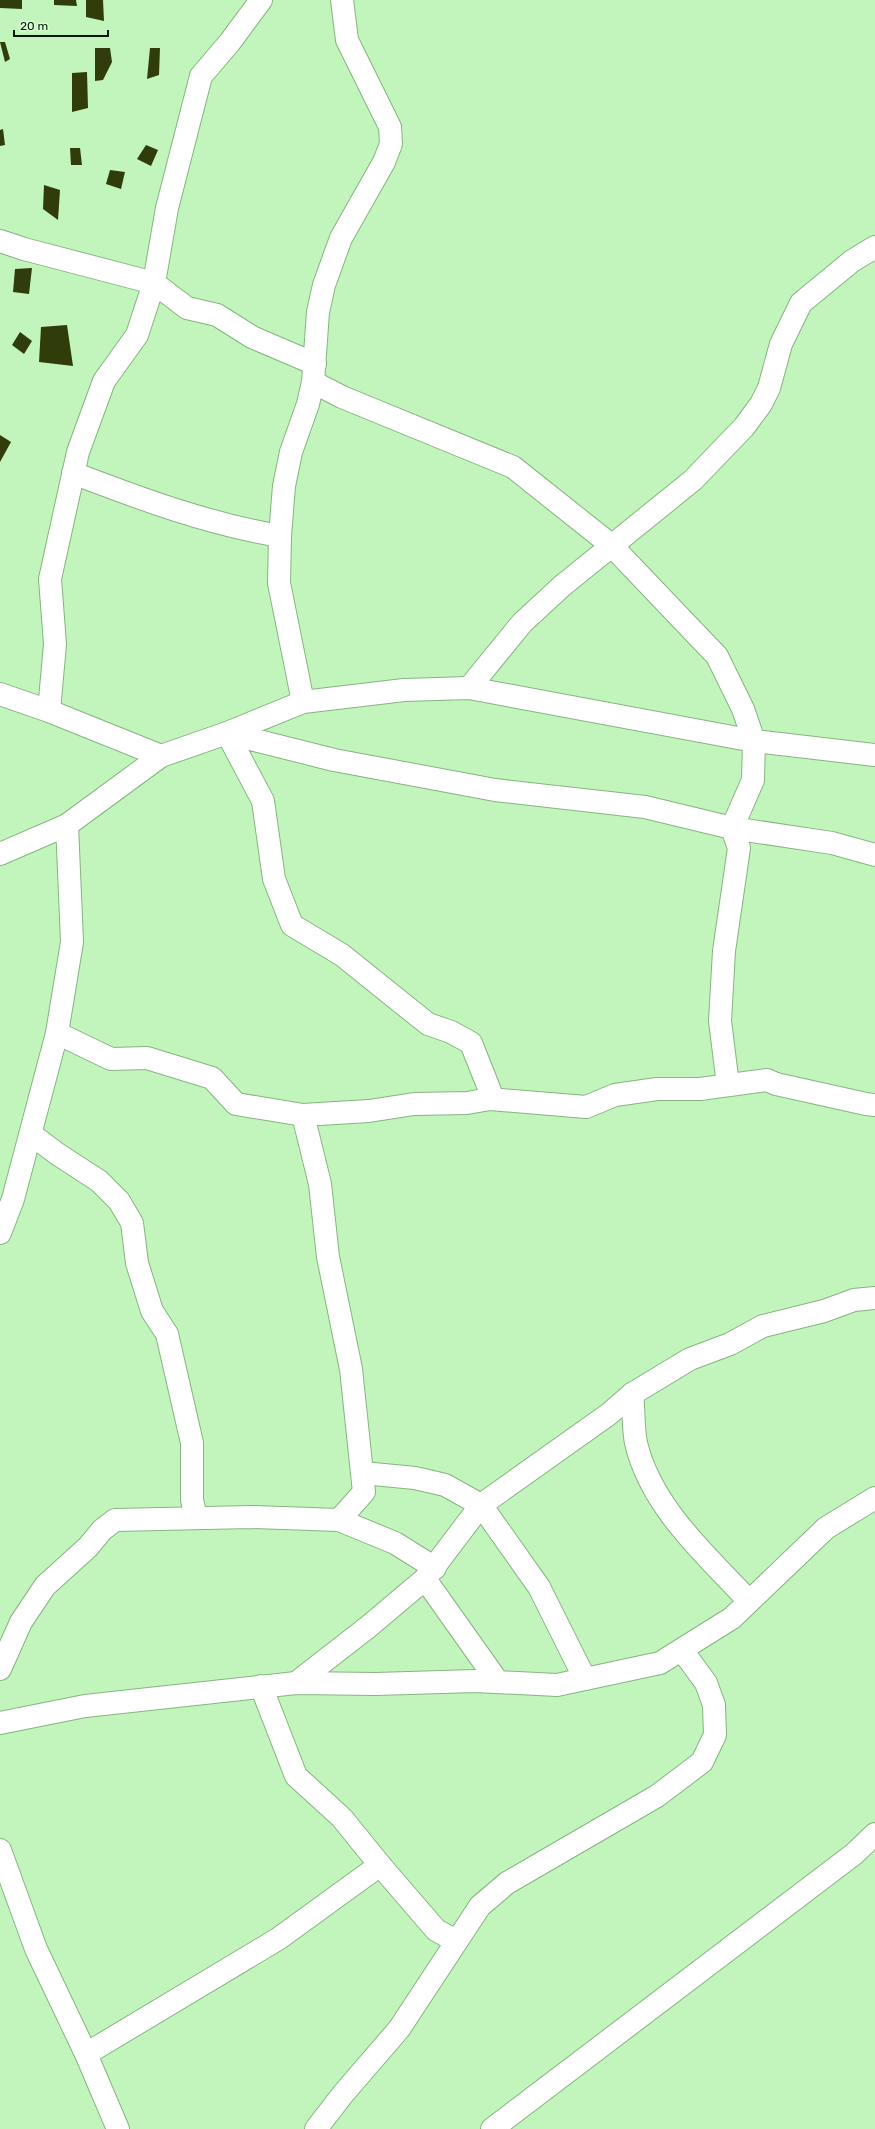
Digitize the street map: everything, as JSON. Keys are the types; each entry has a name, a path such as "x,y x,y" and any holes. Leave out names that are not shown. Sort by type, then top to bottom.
{"street":[{"path":"49,710 55,644 50,579 78,452 104,381 137,335 154,283 167,208 201,76 230,42 261,0"},
{"path":"303,702 279,583 280,536 284,486 291,452 308,404 314,373 318,312 324,285 341,238 384,162 392,144 390,128 347,40 342,0"},
{"path":"0,240 24,249 154,283 187,308 217,315 314,373 342,397 513,467 611,545 717,656 743,709 754,741 753,780 732,828 739,848 724,951 720,1021 728,1085"},
{"path":"469,688 522,623 562,586 611,545 693,480 744,427 761,404 769,388 781,344 801,303 852,261 875,247"},
{"path":"73,473 165,507 239,529 280,536"},
{"path":"0,854 67,825 161,756 227,733 303,702 404,690 469,688 754,741 875,755"},
{"path":"0,694 49,710 161,756"},
{"path":"227,733 334,760 496,790 645,806 732,828 832,843 875,855"},
{"path":"227,733 263,801 274,879 292,925 342,955 428,1024 451,1032 471,1043 490,1091 490,1099"},
{"path":"0,1233 13,1200 57,1033 72,942 67,825"},
{"path":"57,1033 110,1059 147,1058 212,1078 236,1104 303,1115 369,1111 414,1104 467,1103 490,1099 586,1106 615,1095 656,1090 700,1089 767,1080 776,1084 875,1105"},
{"path":"303,1115 320,1184 328,1258 351,1370 363,1473 364,1492 339,1520"},
{"path":"31,1134 56,1153 99,1181 119,1202 132,1223 137,1264 152,1311 167,1334 190,1436 192,1500 196,1518"},
{"path":"296,1683 368,1627 430,1574 481,1505 609,1414 632,1394 690,1359 730,1344 763,1326 824,1311 854,1300 875,1298"},
{"path":"632,1394 636,1442 649,1481 676,1520 749,1602"},
{"path":"363,1473 415,1478 445,1485 481,1505 539,1587 585,1679"},
{"path":"0,1723 85,1706 261,1686 296,1683 376,1684 498,1682 557,1685 660,1663 732,1618 826,1528 875,1498"},
{"path":"0,1669 21,1622 45,1586 88,1547 102,1530 115,1520 252,1517 339,1520 395,1543 430,1574 498,1682"},
{"path":"316,2129 399,2029 480,1906 507,1883 657,1796 702,1762 715,1735 714,1705 706,1683 682,1650"},
{"path":"261,1686 296,1776 342,1818 436,1930 456,1941"},
{"path":"492,2129 854,1854 875,1834"},
{"path":"0,1850 36,1949 86,2054 118,2129"},
{"path":"86,2054 278,1939 380,1865"}],"building":[{"path":"0,0 22,0 22,9 0,8"},
{"path":"54,0 76,0 77,6 54,5"},
{"path":"86,0 103,0 104,21 86,17"},
{"path":"0,42 5,42 10,59 5,62"},
{"path":"95,48 110,48 112,62 103,80 95,81"},
{"path":"150,48 160,48 159,75 147,79"},
{"path":"87,72 88,108 72,112 72,73"},
{"path":"3,129 5,145 0,146 0,130"},
{"path":"146,145 158,150 151,166 137,159"},
{"path":"70,148 80,148 82,165 71,165"},
{"path":"110,170 125,172 121,189 106,184"},
{"path":"44,185 60,190 58,220 43,209"},
{"path":"32,268 29,294 13,292 15,269"},
{"path":"67,325 73,366 39,362 41,327"},
{"path":"20,332 32,341 24,354 12,345"},
{"path":"0,435 11,442 0,462"}]}
